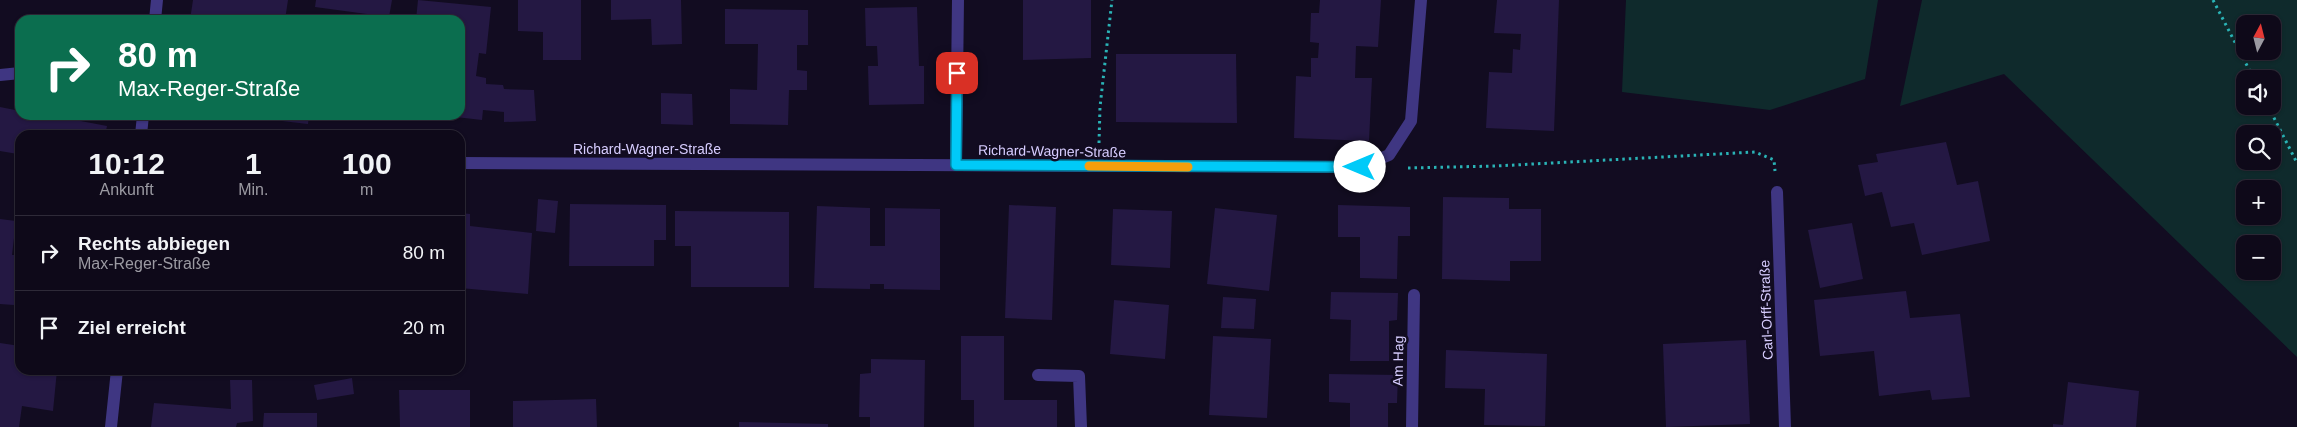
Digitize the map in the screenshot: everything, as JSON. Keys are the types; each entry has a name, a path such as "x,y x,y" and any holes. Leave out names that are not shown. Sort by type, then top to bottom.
{"street":[{"path":"156,15 157,0"},
{"path":"956,165 958,0"},
{"path":"1389,155 1411,121 1421,0"},
{"path":"0,75 15,74"},
{"name":"Richard-Wagner-Straße","path":"465,163 1360,167 1389,155"},
{"name":"Carl-Orff-Straße","path":"1777,192 1785,427"},
{"name":"Am Hag","path":"1412,427 1414,295"},
{"path":"111,427 116,375"},
{"path":"1038,375 1078,376 1081,427"}],"path":[{"path":"1098,166 1100,107 1112,0"},
{"path":"2213,0 2249,70"},
{"path":"2273,115 2297,163"},
{"path":"1389,155 1407,168 1430,168 1754,152 1774,160 1777,192"}],"green space":[{"path":"1626,0 1878,0 1865,79 1770,110 1622,92"},
{"path":"1922,0 2297,0 2297,357 2004,74 1900,106"}],"building":[{"path":"193,0 288,0 286,15 191,15"},
{"path":"316,0 392,0 389,15 374,15 315,7"},
{"path":"418,0 491,7 486,54 479,53 476,76 486,78 486,84 503,85 504,89 534,90 536,121 504,122 504,112 483,110 482,120 465,118 465,15 416,15"},
{"path":"518,0 581,0 581,60 543,60 543,32 518,31"},
{"path":"611,0 681,0 682,44 652,45 651,19 611,20"},
{"path":"1023,0 1091,0 1091,58 1023,60"},
{"path":"1320,0 1381,0 1378,47 1356,46 1355,78 1372,78 1369,141 1294,138 1296,76 1311,77 1311,58 1318,58 1319,43 1310,42 1311,13 1319,13"},
{"path":"1497,0 1559,0 1554,131 1486,128 1489,72 1512,73 1513,49 1520,50 1521,34 1494,33"},
{"path":"917,7 919,66 924,66 924,104 869,105 868,66 878,66 877,46 866,46 865,8"},
{"path":"725,9 808,10 808,45 797,45 797,70 807,71 807,90 789,90 788,125 730,124 730,89 757,90 758,44 725,44"},
{"path":"1116,54 1236,54 1237,123 1116,122"},
{"path":"661,93 692,94 693,125 661,124"},
{"path":"0,107 15,110 15,120 75,120 107,126 106,130 15,130 15,154 0,151"},
{"path":"273,120 308,120 308,124"},
{"path":"1946,142 1957,185 1978,181 1990,241 1922,255 1914,223 1891,227 1882,192 1865,196 1858,165 1878,162 1876,154"},
{"path":"1443,197 1509,198 1509,209 1541,209 1541,261 1510,261 1510,281 1442,279"},
{"path":"538,199 558,201 555,233 536,231"},
{"path":"570,204 666,205 666,240 654,240 654,266 569,266"},
{"path":"1009,205 1056,207 1052,320 1005,318"},
{"path":"1338,205 1410,207 1410,236 1398,236 1397,279 1360,278 1360,237 1338,237"},
{"path":"817,206 870,208 870,246 885,246 885,208 940,209 940,290 884,289 884,284 870,284 870,289 814,288"},
{"path":"1215,208 1277,215 1269,291 1207,284"},
{"path":"1113,209 1172,211 1170,268 1111,265"},
{"path":"675,211 789,212 789,287 691,287 691,246 675,246"},
{"path":"465,214 470,214 470,226 532,233 528,294 465,288"},
{"path":"0,219 15,221 12,255 15,255 15,295 14,305 0,304"},
{"path":"1852,223 1863,279 1820,288 1808,230"},
{"path":"1906,291 1910,318 1960,314 1970,397 1932,400 1930,390 1879,396 1874,351 1820,356 1814,300"},
{"path":"1331,292 1398,293 1397,320 1389,321 1389,361 1350,361 1351,320 1330,319"},
{"path":"1223,297 1256,299 1254,329 1221,328"},
{"path":"1114,300 1169,305 1165,359 1110,354"},
{"path":"961,336 1004,336 1004,400 1057,400 1057,427 974,427 974,400 961,400"},
{"path":"1213,336 1271,339 1267,418 1209,415"},
{"path":"1746,340 1750,424 1666,427 1663,344"},
{"path":"0,343 15,345 15,375 57,375 53,411 22,406 19,427 0,427"},
{"path":"1446,350 1547,354 1545,426 1484,425 1485,389 1445,388"},
{"path":"871,359 925,360 924,427 870,427 870,417 859,417 860,374 871,373"},
{"path":"1329,374 1398,375 1397,403 1388,403 1388,427 1350,427 1350,403 1329,402"},
{"path":"352,378 354,394 317,400 314,385"},
{"path":"230,380 252,380 253,421 237,423 236,427 151,427 154,403 231,409"},
{"path":"2068,382 2139,391 2136,427 2053,427 2053,424 2063,425"},
{"path":"399,390 470,390 470,427 400,427"},
{"path":"596,399 597,427 513,427 513,401"},
{"path":"264,413 317,413 317,427 263,427"},
{"path":"739,422 828,424 828,427 739,427"}],"slow traffic":[{"path":"1089,166 1188,167"}],"route":[{"path":"957,73 956,165 1360,167"}]}
